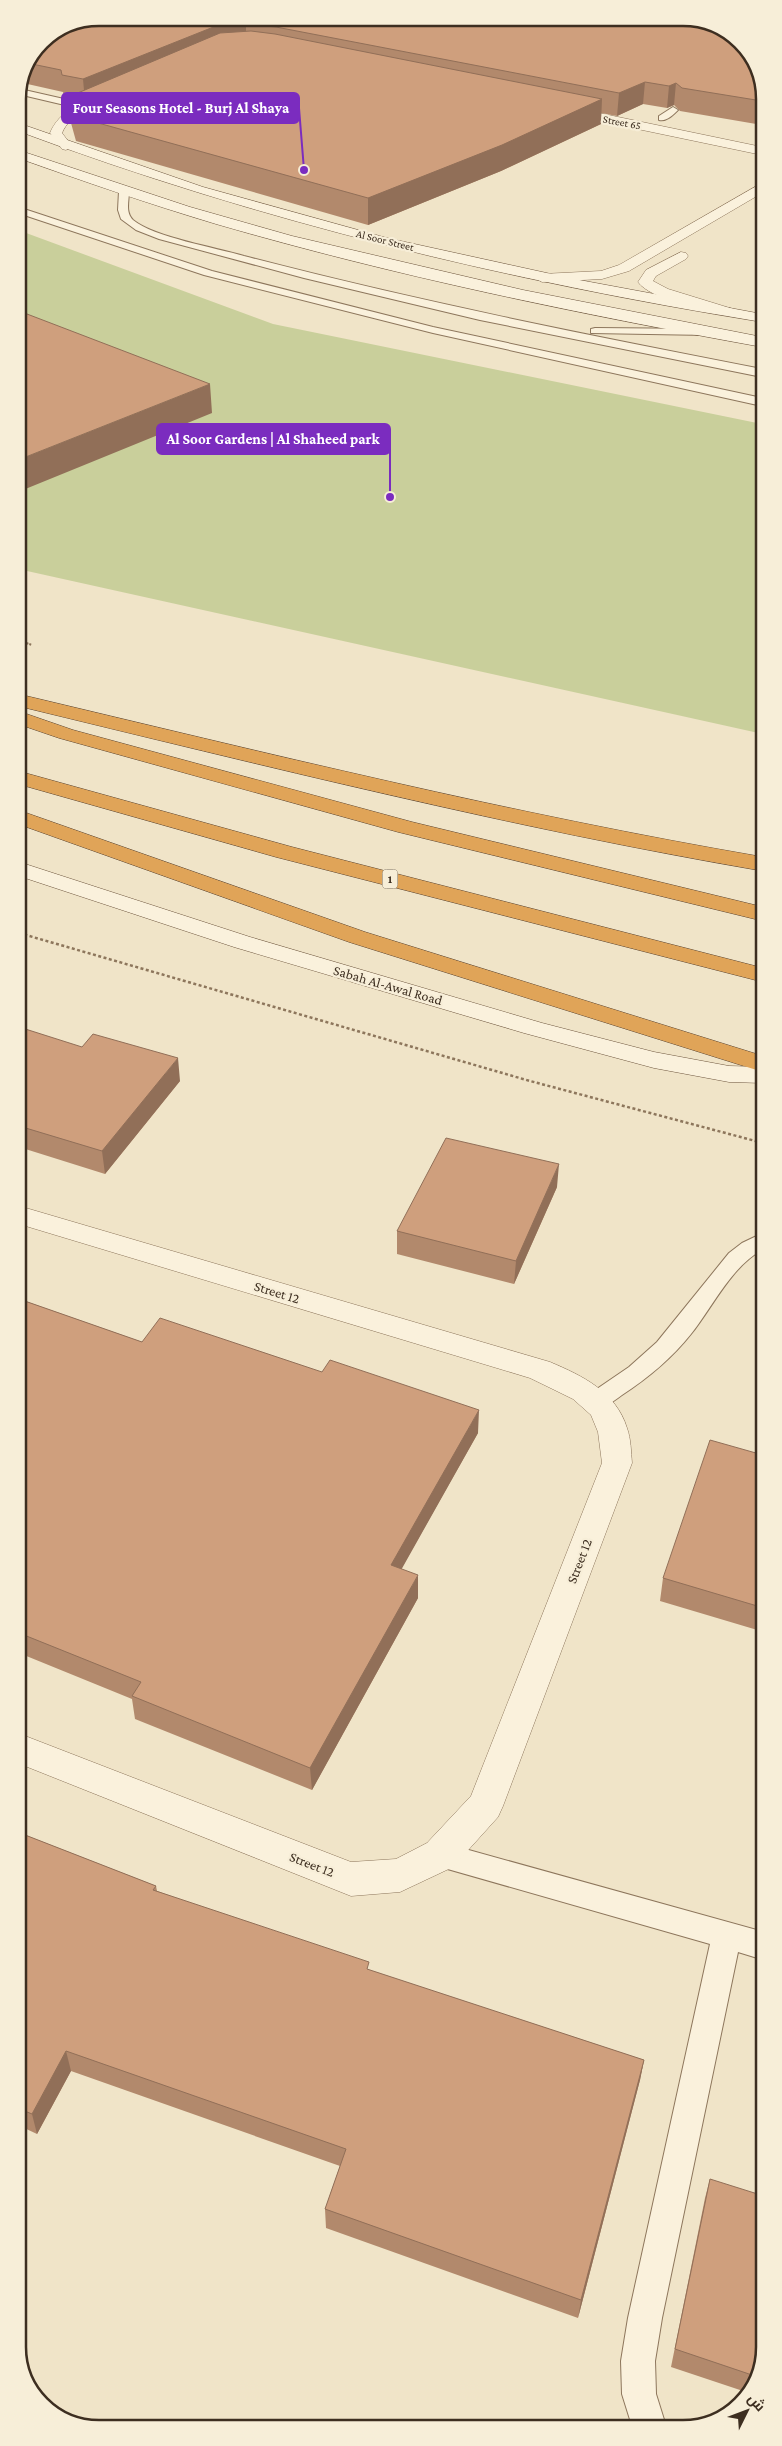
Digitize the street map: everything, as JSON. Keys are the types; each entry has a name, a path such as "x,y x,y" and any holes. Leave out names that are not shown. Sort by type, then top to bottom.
{"highway":[{"path":"26,702 385,788 676,850 756,863"},
{"path":"26,720 66,734 406,827 756,912"},
{"name":"1","path":"26,779 284,852 756,973"},
{"path":"26,819 357,936 756,1062"}],"street":[{"path":"66,146 56,133 58,125 70,115 86,106 112,96"},
{"name":"Street 65","path":"564,100 756,138"},
{"name":"Street 65","path":"550,107 756,150"},
{"name":"Al Soor Street","path":"26,130 66,146 173,182 349,231 542,278 756,317"},
{"name":"Al Soor Street","path":"26,157 124,191 286,239 456,279 756,341"},
{"path":"542,278 602,275 624,268 756,191"},
{"path":"694,248 651,273 645,282 663,292 734,314"},
{"name":"Sabah Al-Awal Road","path":"26,873 232,939 533,1028 654,1060 729,1074 756,1075"},
{"name":"Street 12","path":"26,1217 540,1370 571,1384 596,1401 612,1426 617,1463 486,1806 440,1855 400,1875 351,1879 26,1751"}],"lane":[{"path":"27,94 86,106"},
{"path":"662,118 673,110"},
{"path":"124,191 123,212 126,218 140,229 163,237 308,276 550,332 756,372"},
{"path":"26,213 208,273 433,330 756,401"},
{"path":"550,332 708,332"},
{"path":"596,1401 619,1387 658,1355 675,1338 739,1255 756,1244"},
{"path":"440,1855 756,1944"},
{"path":"647,2420 639,2394 638,2361 647,2308 727,1936"}],"path":[{"path":"26,642 32,644"},
{"path":"26,935 521,1079 756,1141"}],"green space":[{"path":"26,233 273,324 756,423 756,732 26,571"}],"building":[{"path":"99,26 216,26 83,79 62,75 61,70 36,65 48,48 59,39 71,32 85,28"},
{"path":"266,26 688,26 719,36 738,51 750,71 756,100 682,88 676,83 669,86 645,82 619,93"},
{"path":"251,31 275,34 602,99 502,145 368,198 73,116 69,98 73,95 220,33"},
{"path":"27,314 210,384 26,457"},
{"path":"26,1029 82,1047 93,1034 178,1058 102,1151 26,1128"},
{"path":"446,1138 559,1164 516,1261 397,1231"},
{"path":"26,1301 142,1342 160,1318 322,1372 330,1360 479,1410 391,1565 418,1575 310,1768 132,1696 141,1682 26,1636"},
{"path":"710,1440 756,1453 756,1606 663,1578"},
{"path":"26,1835 156,1886 153,1890 369,1962 367,1969 644,2060 581,2300 325,2209 346,2149 66,2051 32,2114 26,2112"},
{"path":"710,2179 756,2193 756,2347 750,2374 675,2349"}],"place":[{"name":"Four Seasons Hotel - Burj Al Shaya","path":"304,170"},
{"name":"Al Soor Gardens | Al Shaheed park","path":"390,497"}]}
